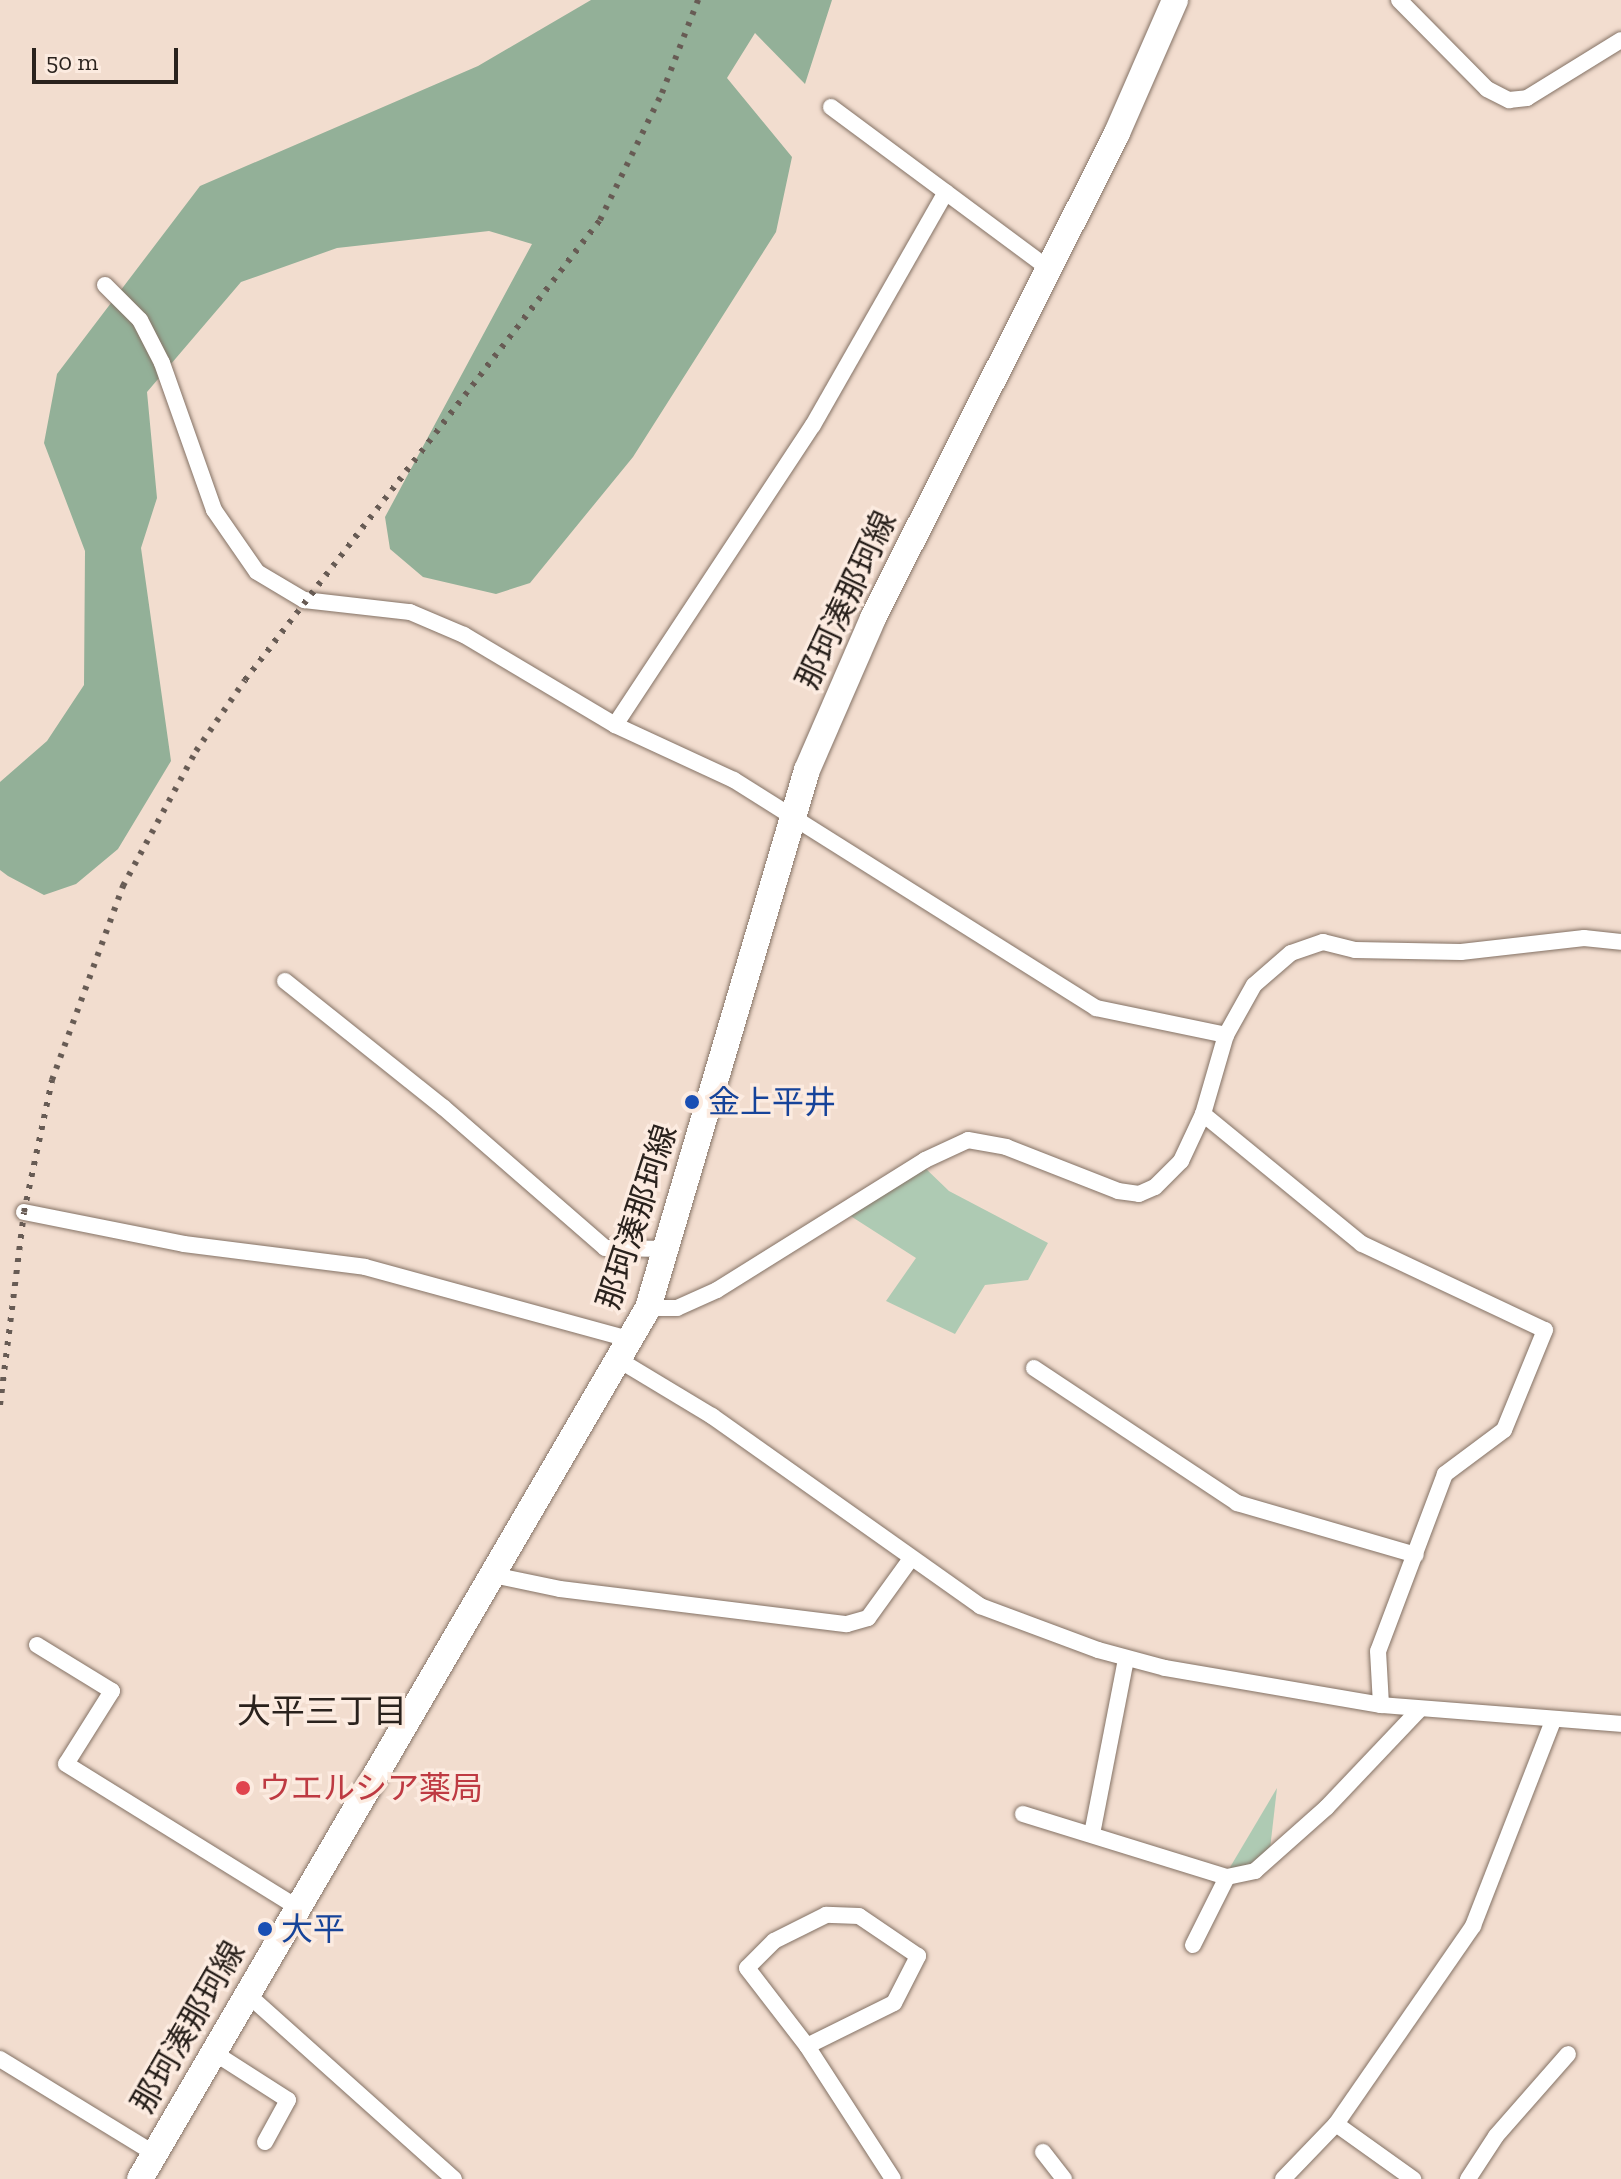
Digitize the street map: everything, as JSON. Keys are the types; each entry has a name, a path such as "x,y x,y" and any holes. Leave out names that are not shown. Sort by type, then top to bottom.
{"main road":[{"name":"那珂湊那珂線","path":"140,2179 648,1308 668,1249 790,818 873,618 1049,269 1175,0"}],"street":[{"path":"1399,0 1487,89 1509,100 1527,98 1621,40"},
{"path":"831,107 1049,269"},
{"path":"615,725 813,425 946,192"},
{"path":"105,285 140,320 162,363 214,510 257,572 318,604 410,612 464,635 615,725 734,780 1096,1008 1226,1035"},
{"path":"648,1308 677,1308 706,1295 925,1160 968,1140 1006,1147 1092,1183 1139,1194 1155,1187 1181,1161 1203,1114 1226,1035 1271,967 1291,953 1323,942 1355,950 1461,952 1584,938 1621,942"},
{"path":"285,981 443,1107 605,1248 668,1249"},
{"path":"1203,1114 1362,1244 1545,1330 1504,1430 1445,1474 1378,1651 1381,1705"},
{"path":"24,1212 184,1244 365,1267 625,1350 910,1560 980,1606 1126,1659 1419,1710 1621,1724"},
{"path":"1034,1368 1237,1503 1416,1555"},
{"path":"493,1575 572,1590 847,1624 868,1618 910,1560"},
{"path":"37,1645 112,1691 66,1764 297,1907"},
{"path":"1092,1834 1126,1659"},
{"path":"1023,1814 1227,1877 1255,1871 1327,1807 1419,1710"},
{"path":"1283,2179 1336,2124 1473,1926 1553,1721"},
{"path":"1193,1945 1227,1877"},
{"path":"807,2046 894,2003 918,1956 859,1916 826,1915 774,1941 747,1968 807,2046 893,2179"},
{"path":"246,1993 454,2179"},
{"path":"213,2052 288,2100 265,2142"},
{"path":"1468,2179 1496,2136 1568,2054"},
{"path":"0,2059 155,2154"},
{"path":"1336,2124 1413,2179"},
{"path":"1043,2152 1064,2179"}],"green space":[{"path":"591,0 832,0 805,84 755,33 727,78 792,157 776,232 633,457 530,583 496,594 423,577 390,549 385,517 532,244 489,231 337,248 241,282 147,392 157,498 141,548 171,761 118,849 76,884 44,895 8,876 0,870 0,782 47,741 84,685 85,551 44,443 57,374 200,186 478,66"},
{"path":"923,1166 949,1191 1048,1243 1028,1280 985,1285 955,1334 886,1301 916,1258 849,1215"},
{"path":"1277,1788 1270,1849 1251,1866 1229,1869"}],"railway":[{"path":"0,1405 24,1212 52,1080 123,886 196,751 245,680 600,220 662,93 698,0"}],"place":[{"name":"金上平井","path":"692,1102"},
{"name":"ウエルシア薬局","path":"243,1788"},
{"name":"大平","path":"265,1929"}],"district":[{"name":"大平三丁目","path":"322,1712"}]}
